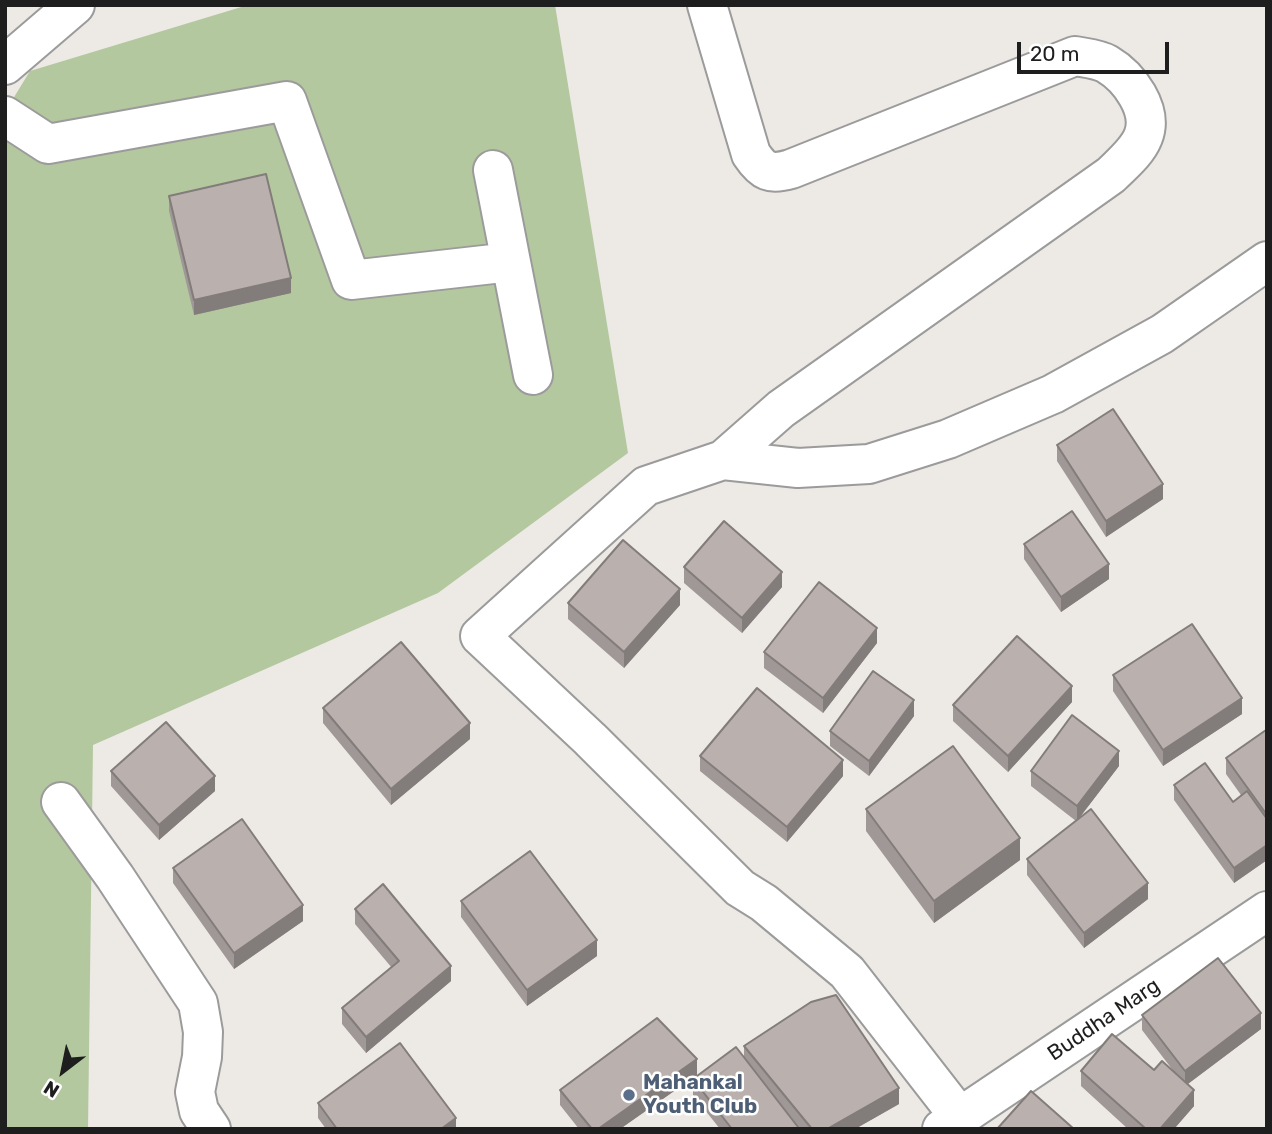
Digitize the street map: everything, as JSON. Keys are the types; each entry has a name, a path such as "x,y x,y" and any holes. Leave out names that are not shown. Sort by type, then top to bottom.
{"street":[{"path":"707,5 751,154 761,168 776,173 1075,56 1105,63 1129,82 1147,117 1144,135 1138,147 1111,175 781,409 723,460 646,486 480,636 590,739 740,888 764,902 847,972 951,1122"},
{"path":"5,65 53,13"},
{"path":"5,116 48,144 287,101 351,280 511,262"},
{"path":"493,170 533,374"},
{"path":"723,460 798,468 869,464 948,439 1053,394 1150,341 1267,261"},
{"path":"61,802 115,877 198,1003 202,1057 195,1092 199,1111 211,1129"},
{"name":"Buddha Marg","path":"951,1122 1267,912"}],"green space":[{"path":"248,5 555,5 628,453 438,593 93,745 88,1129 5,1129 5,112 30,71"}],"building":[{"path":"266,174 291,278 194,300 169,196"},
{"path":"1113,409 1163,484 1106,521 1057,445"},
{"path":"1072,511 1109,564 1061,597 1024,544"},
{"path":"724,521 782,572 742,618 684,567"},
{"path":"623,540 680,589 624,652 568,603"},
{"path":"819,582 877,628 823,698 764,652"},
{"path":"1192,624 1242,698 1163,750 1113,675"},
{"path":"1017,636 1072,686 1008,756 953,705"},
{"path":"401,642 470,723 391,789 323,708"},
{"path":"873,671 914,700 869,761 830,731"},
{"path":"757,688 843,760 787,827 700,756"},
{"path":"1072,715 1119,751 1077,806 1031,771"},
{"path":"166,722 215,776 159,825 111,771"},
{"path":"1267,730 1267,815 1226,758"},
{"path":"953,746 1020,838 934,901 866,809"},
{"path":"1205,763 1233,802 1247,791 1267,819 1267,845 1234,868 1174,785"},
{"path":"1091,809 1148,883 1084,933 1027,859"},
{"path":"242,819 303,905 234,953 173,868"},
{"path":"530,851 597,940 527,990 461,901"},
{"path":"383,884 451,966 366,1037 342,1008 399,961 355,909"},
{"path":"1218,958 1261,1013 1185,1071 1142,1015"},
{"path":"836,995 899,1088 827,1129 812,1129 744,1046 811,1002"},
{"path":"657,1018 697,1059 598,1129 592,1129 560,1090"},
{"path":"1112,1034 1154,1070 1162,1061 1194,1090 1160,1129 1146,1129 1081,1071"},
{"path":"400,1043 456,1118 441,1129 337,1129 318,1103"},
{"path":"736,1047 798,1127 796,1129 732,1129 693,1079"},
{"path":"1031,1091 1074,1129 997,1129"}],"place":[{"name":"Mahankal Youth Club","path":"629,1095"}]}
